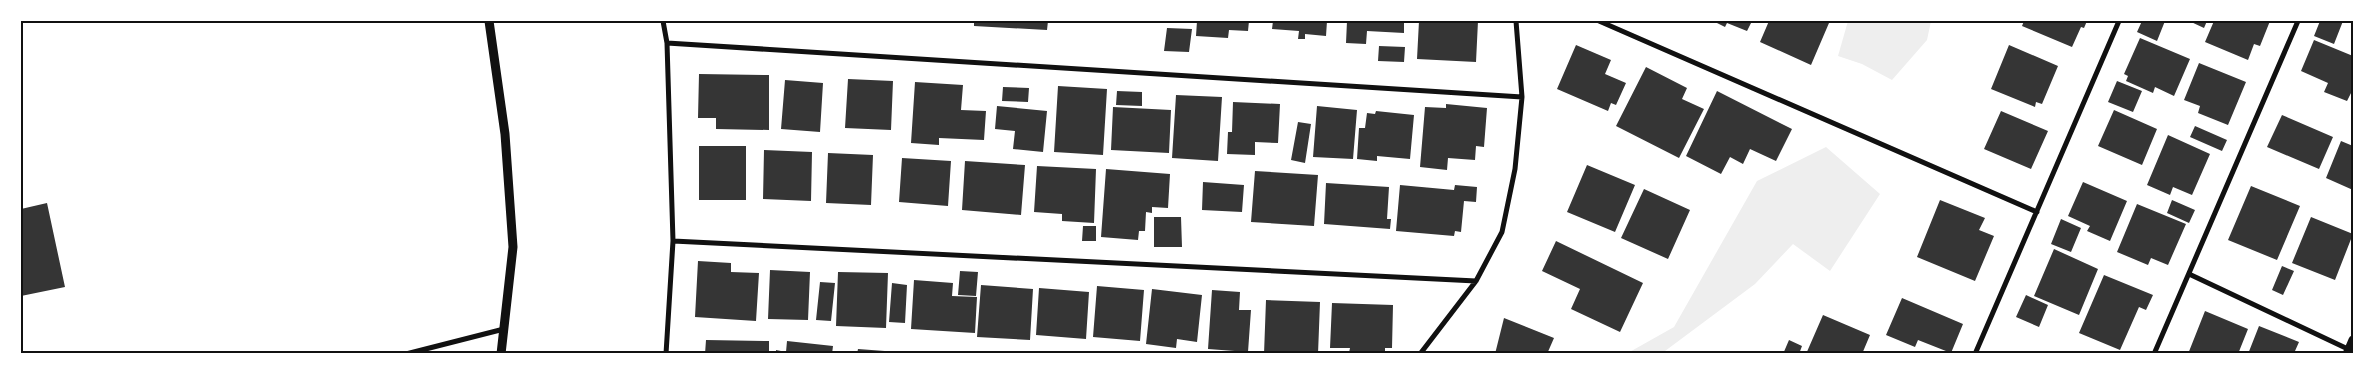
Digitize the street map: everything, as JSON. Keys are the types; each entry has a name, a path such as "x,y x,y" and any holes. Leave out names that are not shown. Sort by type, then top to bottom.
{"street":[{"path":"489,21 505,134 513,247 501,354"},
{"path":"663,21 667,43 673,241 666,354"},
{"path":"1420,354 1476,281 1502,232 1515,169 1522,96 1516,21"},
{"path":"1599,21 2037,212"},
{"path":"1975,354 2119,21"},
{"path":"2154,354 2298,21"},
{"path":"667,43 1522,96"},
{"path":"673,241 1476,281"},
{"path":"2189,274 2350,349"},
{"path":"406,354 504,329"}],"shaded area":[{"path":"1848,21 1931,21 1927,40 1892,80 1862,64 1838,56"},
{"path":"1826,147 1880,194 1830,271 1793,244 1755,284 1661,354 1626,354 1674,327 1757,181"}],"building":[{"path":"974,21 1048,21 1047,30 974,26"},
{"path":"1197,21 1249,21 1248,31 1229,30 1228,38 1196,36"},
{"path":"1273,21 1327,21 1326,36 1305,34 1305,39 1298,39 1299,31 1272,29"},
{"path":"1347,21 1404,21 1404,33 1367,31 1366,44 1346,43"},
{"path":"1419,21 1478,21 1476,62 1417,59"},
{"path":"1713,21 1752,21 1747,31 1727,23 1725,27"},
{"path":"1769,21 1825,21 1829,23 1811,65 1760,42"},
{"path":"2024,21 2087,21 2084,28 2081,27 2072,47 2022,26"},
{"path":"2142,21 2165,21 2157,41 2137,32"},
{"path":"2189,21 2207,21 2204,28"},
{"path":"2214,21 2270,21 2260,46 2254,44 2248,60 2205,42"},
{"path":"2320,21 2343,21 2334,44 2314,36"},
{"path":"1167,28 1192,29 1189,52 1164,51"},
{"path":"2140,38 2190,59 2174,96 2155,87 2153,93 2126,81 2128,76 2124,74"},
{"path":"2314,40 2353,56 2353,89 2347,101 2324,92 2328,83 2301,71"},
{"path":"1576,45 1611,60 1605,74 1626,83 1616,105 1611,103 1608,111 1557,89"},
{"path":"2009,45 2058,66 2042,104 2036,102 2035,107 1991,89"},
{"path":"1379,46 1405,47 1404,62 1378,61"},
{"path":"2199,63 2246,82 2228,125 2198,113 2200,106 2184,100"},
{"path":"1646,67 1687,88 1682,99 1704,109 1679,158 1616,126"},
{"path":"699,74 769,75 769,130 716,129 716,118 698,118"},
{"path":"848,79 893,81 891,130 845,128"},
{"path":"785,80 823,83 820,132 781,129"},
{"path":"2117,81 2142,91 2133,112 2108,102"},
{"path":"915,82 963,85 961,110 986,111 984,140 939,138 939,145 911,143"},
{"path":"1058,86 1107,89 1103,155 1054,152"},
{"path":"1003,87 1029,88 1028,102 1002,101"},
{"path":"1117,91 1142,92 1142,106 1116,105"},
{"path":"1717,91 1792,129 1776,161 1750,149 1743,164 1730,157 1721,174 1686,156"},
{"path":"1176,95 1222,97 1218,161 1172,158"},
{"path":"1233,102 1280,104 1278,143 1255,142 1255,155 1227,154 1228,132 1232,132"},
{"path":"1446,104 1487,108 1484,147 1476,146 1475,160 1448,158 1447,170 1420,167 1425,107 1446,108"},
{"path":"997,106 1047,111 1043,152 1013,149 1015,131 995,129"},
{"path":"1317,106 1357,110 1353,159 1313,157"},
{"path":"1113,107 1171,110 1169,153 1111,150"},
{"path":"2114,110 2157,129 2142,165 2098,146"},
{"path":"1376,111 1414,115 1410,159 1377,156 1377,161 1357,159 1359,128 1365,128 1367,113 1375,114"},
{"path":"2001,111 2048,131 2031,169 1984,149"},
{"path":"2282,115 2333,137 2319,169 2267,147"},
{"path":"1298,122 1311,124 1305,163 1291,160"},
{"path":"2195,126 2227,140 2222,151 2190,137"},
{"path":"2168,135 2210,154 2192,195 2173,187 2170,195 2147,185"},
{"path":"2341,141 2353,146 2353,190 2326,178"},
{"path":"699,146 746,146 746,200 699,200"},
{"path":"764,150 812,152 811,201 763,199"},
{"path":"828,153 873,155 871,205 826,203"},
{"path":"902,158 951,161 948,206 899,202"},
{"path":"965,161 1025,165 1021,215 962,210"},
{"path":"1587,165 1635,185 1615,232 1567,212"},
{"path":"1037,166 1096,169 1094,223 1062,221 1062,214 1034,212"},
{"path":"1106,169 1170,174 1168,208 1152,207 1152,213 1146,212 1145,231 1139,231 1138,240 1101,237"},
{"path":"1255,171 1318,175 1314,226 1251,222"},
{"path":"1203,182 1244,185 1242,212 1202,210"},
{"path":"2083,182 2127,201 2110,241 2087,231 2090,226 2068,216"},
{"path":"1326,183 1389,187 1387,219 1391,219 1390,229 1324,224"},
{"path":"1400,185 1454,190 1455,185 1477,187 1476,202 1464,201 1461,232 1455,231 1454,236 1396,231"},
{"path":"2251,186 2300,206 2277,260 2228,240"},
{"path":"1644,189 1690,210 1668,259 1621,238"},
{"path":"1940,200 1985,218 1979,230 1994,236 1975,281 1917,257"},
{"path":"2172,200 2195,210 2189,223 2167,213"},
{"path":"47,203 65,287 21,296 21,209"},
{"path":"2137,204 2186,224 2168,265 2151,258 2148,265 2117,252"},
{"path":"1154,217 1181,217 1182,247 1154,247"},
{"path":"2311,217 2353,234 2335,280 2292,263"},
{"path":"2061,219 2081,228 2071,252 2051,244"},
{"path":"1083,226 1096,226 1096,241 1082,241"},
{"path":"1556,241 1643,283 1620,332 1571,309 1580,289 1542,271"},
{"path":"2054,249 2098,269 2079,315 2034,296"},
{"path":"698,261 731,263 731,272 759,273 756,321 695,317"},
{"path":"2282,266 2294,271 2283,295 2272,290"},
{"path":"770,270 810,272 808,320 768,319"},
{"path":"960,271 978,272 976,296 958,295"},
{"path":"838,272 888,273 886,328 836,326"},
{"path":"2104,275 2153,295 2146,310 2139,307 2120,350 2079,333"},
{"path":"914,280 953,283 952,296 977,297 975,333 911,329"},
{"path":"820,282 835,283 831,321 816,320"},
{"path":"892,283 907,285 905,323 889,322"},
{"path":"981,285 1033,289 1030,340 977,337"},
{"path":"1097,286 1144,290 1140,341 1093,337"},
{"path":"1039,288 1089,292 1086,339 1036,335"},
{"path":"1152,289 1202,295 1197,342 1177,339 1176,348 1146,344"},
{"path":"1212,290 1240,292 1239,310 1251,310 1248,352 1208,349"},
{"path":"2026,295 2048,305 2039,327 2016,317"},
{"path":"1902,298 1963,324 1951,353 1918,340 1915,347 1886,335"},
{"path":"1266,300 1320,302 1318,354 1264,354"},
{"path":"1332,303 1393,305 1392,348 1385,348 1385,354 1378,354 1349,353 1350,348 1330,348"},
{"path":"2205,311 2248,329 2238,354 2188,354"},
{"path":"1823,315 1870,335 1862,354 1806,354"},
{"path":"1504,318 1554,338 1547,354 1495,354"},
{"path":"2259,326 2299,342 2295,351 2303,354 2248,354"},
{"path":"706,340 769,341 769,354 705,354"},
{"path":"1789,340 1802,346 1799,354 1783,354"},
{"path":"787,341 833,346 832,354 776,354 776,350 786,352"},
{"path":"858,349 898,352 898,354 857,354"}]}
